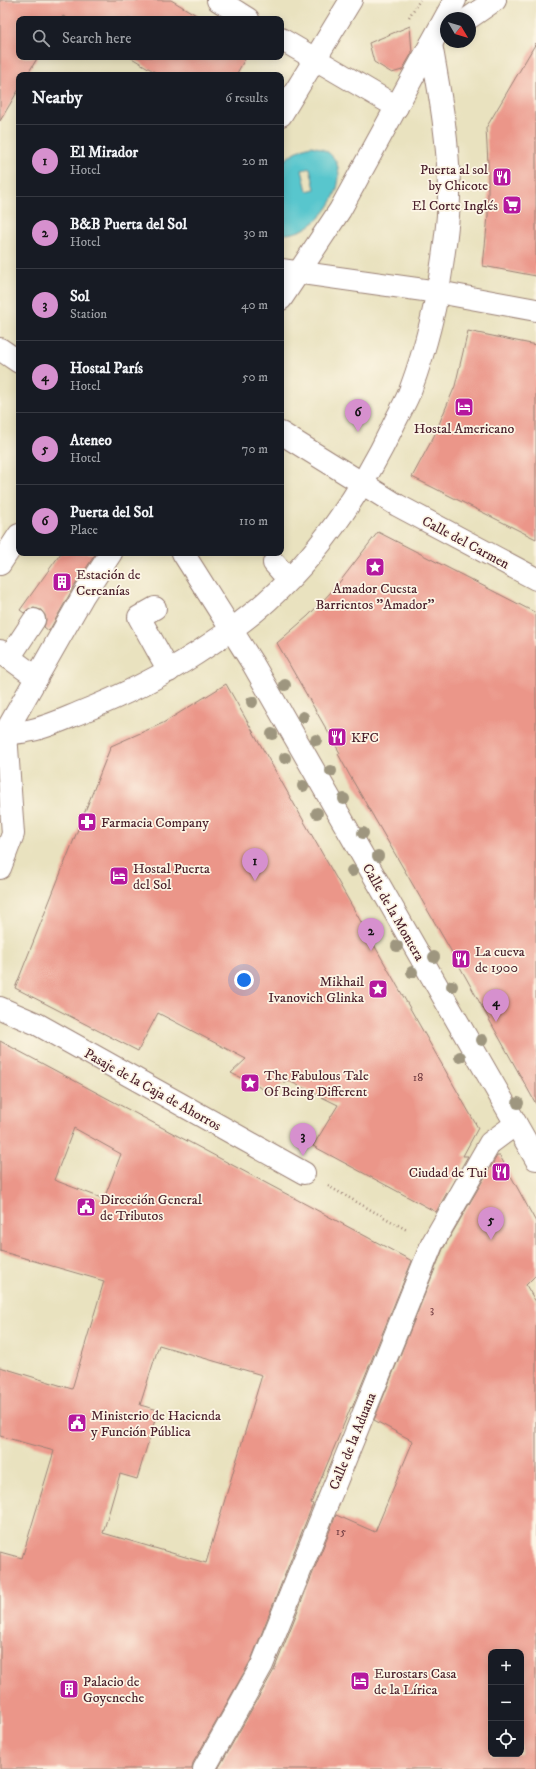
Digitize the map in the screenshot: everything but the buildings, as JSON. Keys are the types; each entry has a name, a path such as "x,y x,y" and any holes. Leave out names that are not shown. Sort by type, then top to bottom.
{"street":[{"path":"218,0 243,16"},
{"path":"284,110 351,0"},
{"path":"284,290 290,271 340,210 397,106 438,39 455,0"},
{"path":"2,737 27,731 67,718 122,696 165,663 231,630 267,601 304,563 363,484 386,442 410,392 438,292 445,240 449,188 447,142 442,103 438,39"},
{"path":"284,41 397,106"},
{"path":"290,271 438,292 536,310"},
{"path":"0,349 16,360"},
{"name":"Calle del Carmen","path":"284,435 397,505 536,579"},
{"path":"0,564 16,540"},
{"path":"0,868 7,836 2,737 83,596 109,556"},
{"name":"Calle de la Montera","path":"185,556 253,664 536,1159"},
{"path":"274,563 288,579"},
{"path":"155,608 139,617 165,663"},
{"path":"34,620 4,655 37,678"},
{"name":"Pasaje de la Caja de Ahorros","path":"0,1008 37,1024 304,1173"},
{"name":"Calle de la Aduana","path":"204,1769 262,1665 432,1244 490,1143 516,1124"}],"path":[{"path":"409,17 420,0"},
{"path":"339,1193 432,1244"}],"water":[{"path":"311,146 328,152 337,163 339,178 335,194 327,209 314,222 299,231 284,234 284,161 302,149","holes":["310,168 315,189 307,191 302,170"]}],"place":[{"name":"Puerta al sol by Chicote","path":"502,177"},
{"name":"El Corte Inglés","path":"512,205"},
{"name":"Hostal Americano","path":"464,407"},
{"name":"Puerta del Sol","path":"358,432"},
{"name":"Amador Cuesta Barrientos \"Amador\"","path":"375,567"},
{"name":"Estación de Cercanías","path":"62,582"},
{"name":"KFC","path":"337,737"},
{"name":"Farmacia Company","path":"87,822"},
{"name":"Hostal Puerta del Sol","path":"119,876"},
{"name":"El Mirador","path":"255,881"},
{"name":"B&B Puerta del Sol","path":"371,951"},
{"name":"La cueva de 1900","path":"461,959"},
{"name":"Mikhail Ivanovich Glinka","path":"378,989"},
{"name":"Hostal París","path":"496,1022"},
{"name":"The Fabulous Tale Of Being Different","path":"250,1083"},
{"name":"Sol","path":"303,1156"},
{"name":"Ciudad de Tui","path":"501,1172"},
{"name":"Dirección General de Tributos","path":"86,1207"},
{"name":"Ateneo","path":"491,1240"},
{"name":"Ministerio de Hacienda y Función Pública","path":"77,1423"},
{"name":"Eurostars Casa de la Lírica","path":"360,1681"},
{"name":"Palacio de Goyeneche","path":"69,1689"}]}
